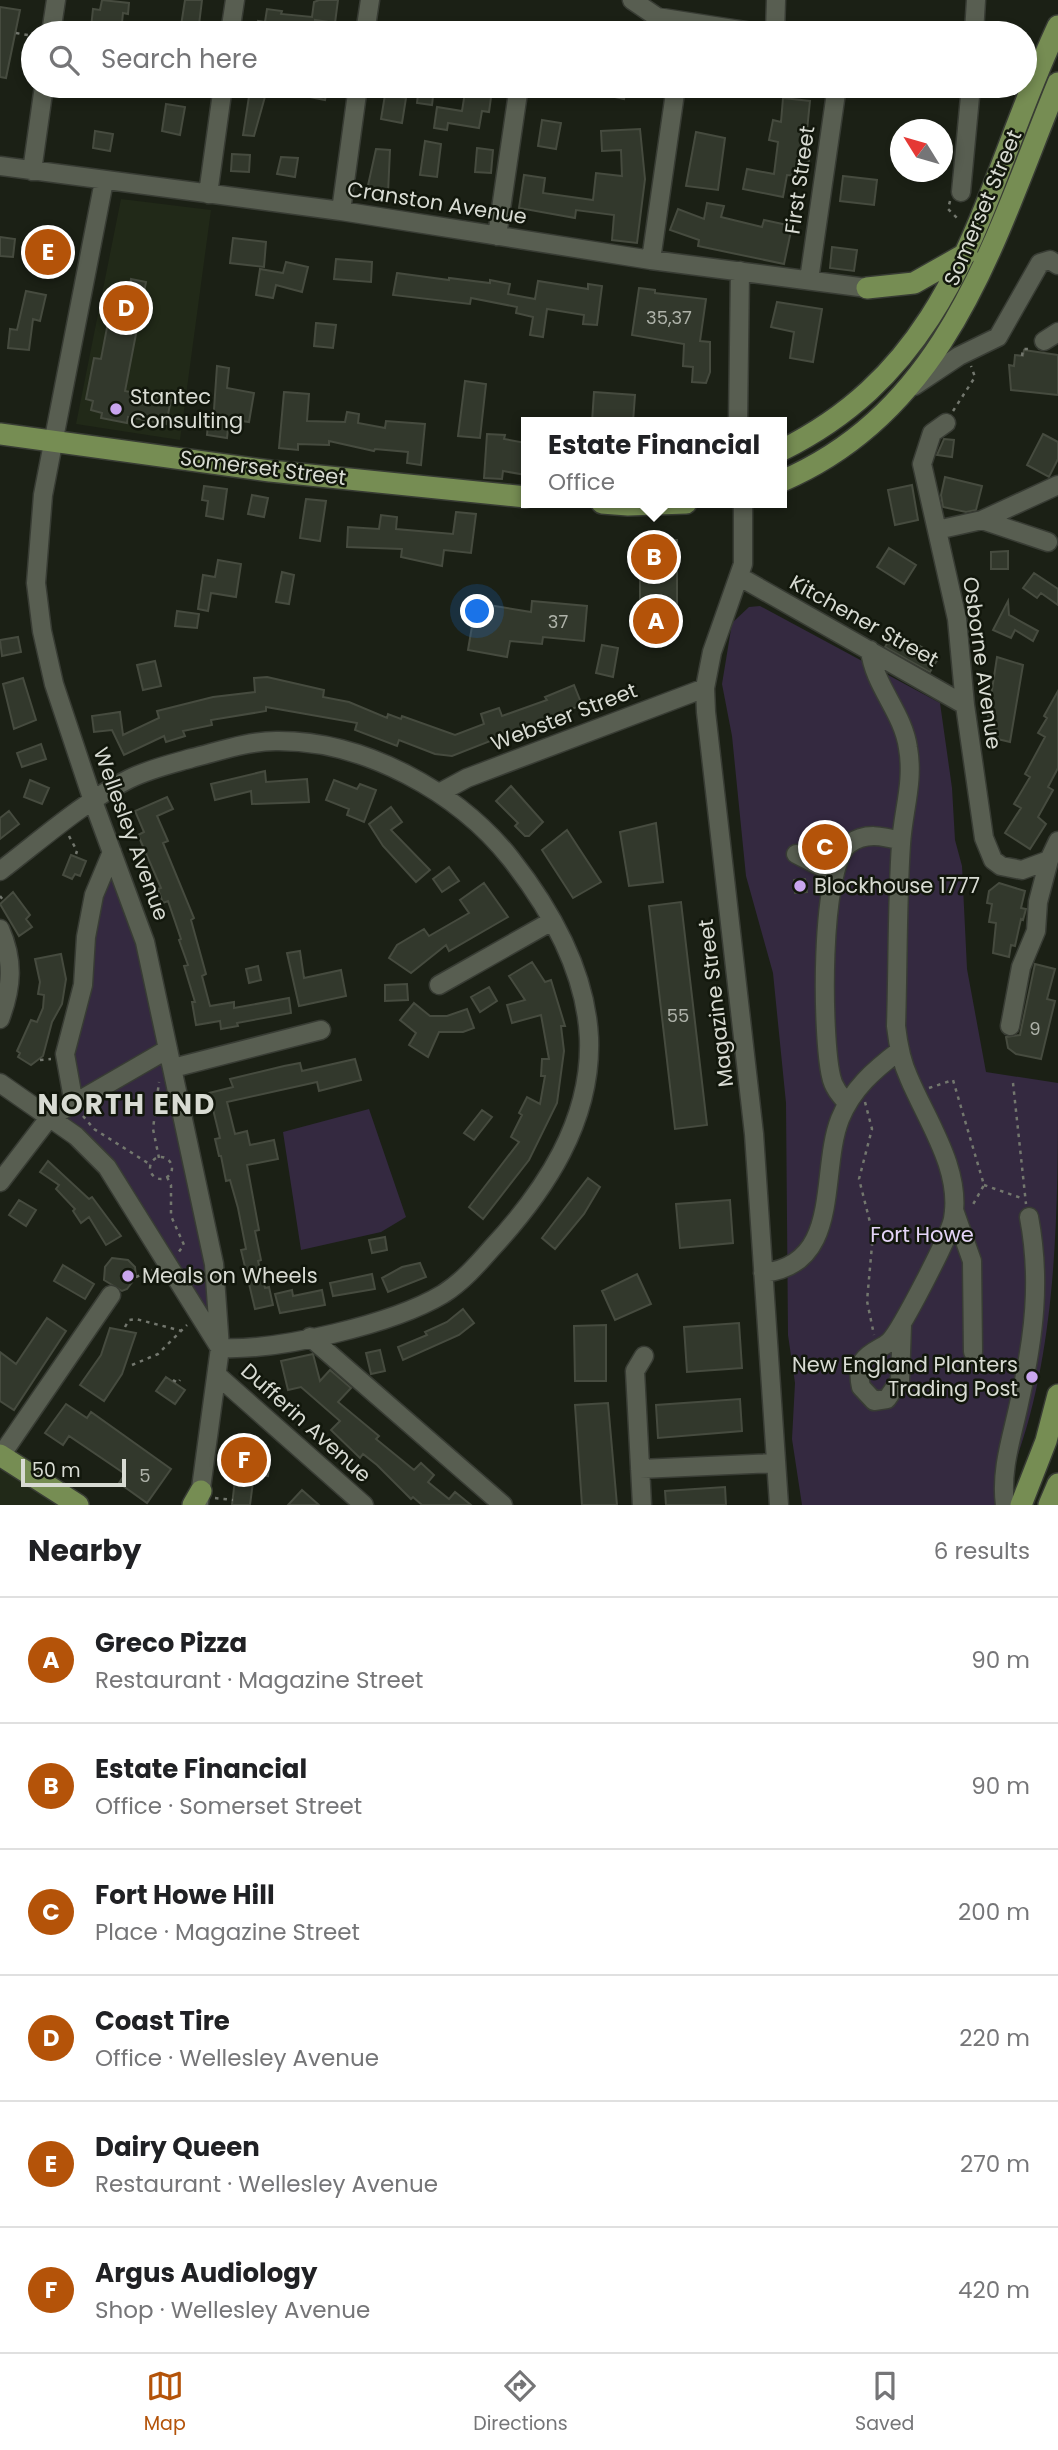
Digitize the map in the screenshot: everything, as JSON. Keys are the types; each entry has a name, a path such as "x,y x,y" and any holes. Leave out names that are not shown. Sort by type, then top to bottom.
{"main road":[{"name":"Somerset Street","path":"1037,79 1058,26"},
{"name":"Somerset Street","path":"787,479 834,453 900,397 953,327 989,257 1058,83"},
{"name":"Somerset Street","path":"787,447 819,429 878,382 935,313 972,244 1030,98"},
{"path":"867,288 914,283 972,244"},
{"name":"Somerset Street","path":"0,434 270,471 521,496"},
{"path":"1021,1505 1042,1451 1058,1395"},
{"path":"0,1456 78,1505"},
{"path":"1049,1505 1058,1484"}],"street":[{"path":"53,21 56,0"},
{"path":"232,21 235,0"},
{"path":"367,21 370,0"},
{"path":"632,0 667,21"},
{"path":"775,21 776,0"},
{"path":"975,21 976,0"},
{"path":"32,171 42,98"},
{"path":"208,194 221,98"},
{"path":"341,211 356,98"},
{"path":"497,236 517,98"},
{"path":"651,260 674,98"},
{"name":"First Street","path":"808,280 835,98"},
{"path":"961,191 970,98"},
{"name":"Cranston Avenue","path":"0,166 341,211 651,260 867,288"},
{"name":"Wellesley Avenue","path":"104,181 39,530 38,610 54,684 93,801 145,942 214,1264 220,1348 197,1500"},
{"path":"900,397 931,373 976,347 992,342 1004,332 1040,263 1051,261 1058,265"},
{"path":"738,417 740,271"},
{"path":"953,327 963,340 976,347"},
{"name":"Osborne Avenue","path":"946,423 932,433 922,464 957,619 965,705 987,850 1001,866 1021,870 1049,860"},
{"path":"937,530 982,520 1058,485"},
{"name":"Magazine Street","path":"743,508 740,578 716,637 705,688 708,736 754,1134 779,1505"},
{"path":"982,520 1048,541"},
{"name":"Kitchener Street","path":"740,578 965,705"},
{"path":"870,650 872,668 894,710 908,746 911,780 901,841 896,1026 899,1051 941,1146 950,1176 954,1210 972,1261 973,1352"},
{"name":"Webster Street","path":"441,792 467,778 705,688"},
{"path":"0,871 93,801 133,777 154,769 230,748 275,741 303,742 352,754 408,775 441,792 500,845 552,920 578,976 589,1041 587,1074 579,1110 551,1175 498,1242 447,1291 383,1320 249,1349 220,1348 107,1167 76,1136 0,1083"},
{"path":"851,1097 831,1078 826,1038 829,898 833,873 842,852 856,840 881,836 901,841"},
{"path":"1010,1026 1021,967 1036,931 1038,902 1049,860 1058,841"},
{"path":"74,1104 65,1055 83,985 86,937 94,895 112,852"},
{"path":"796,854 833,873"},
{"path":"439,985 552,920"},
{"path":"0,929 8,950 12,973 0,1019"},
{"path":"173,1068 321,1030"},
{"path":"0,1182 49,1118 168,1049"},
{"path":"764,1273 791,1267 814,1240 826,1209 831,1149 851,1097 899,1051"},
{"path":"902,1325 900,1380 891,1396 883,1402 874,1401 865,1395 859,1379 863,1360 889,1342 902,1325 914,1297 943,1246 954,1210"},
{"path":"1004,1505 1002,1487 1008,1451 1036,1322 1037,1258 1029,1217"},
{"path":"0,1456 111,1295"},
{"path":"310,1337 503,1505"},
{"path":"642,1505 635,1371 644,1356"},
{"name":"Dufferin Avenue","path":"217,1375 364,1505"},
{"path":"640,1469 776,1463"}],"path":[{"path":"16,33 21,34"},
{"path":"961,191 953,189 948,209 972,244"},
{"path":"1022,356 1023,349 1044,341"},
{"path":"62,824 77,851 76,854"},
{"path":"159,1158 153,1132 156,1089 173,1068"},
{"path":"916,1092 953,1080 984,1185 972,1208 954,1210"},
{"path":"1013,1083 1029,1217"},
{"path":"851,1097 867,1104 872,1129 859,1179 873,1234 867,1301 879,1348"},
{"path":"74,1104 94,1129 151,1165"},
{"path":"159,1158 151,1165 151,1172 156,1178 167,1177"},
{"path":"159,1158 171,1164 167,1177"},
{"path":"167,1177 171,1185 171,1214 184,1245 183,1249 167,1261"},
{"path":"984,1185 1025,1199"},
{"path":"132,1365 158,1354 199,1313"},
{"path":"125,1327 129,1320 136,1319 182,1331"},
{"path":"173,1380 177,1383 180,1380"}],"shaded area":[{"path":"121,199 211,210 180,440 76,424"},
{"path":"0,1455 78,1505 0,1505"}],"green space":[{"name":"Fort Howe","path":"760,606 940,703 952,788 955,840 962,866 967,969 986,1072 1058,1083 1055,1244 1043,1353 1032,1406 1017,1457 997,1505 802,1505 792,1439 795,1383 788,1335 786,1103 773,973 746,876 732,736 722,684 732,623 749,607"},
{"path":"112,852 155,979 220,1348 120,1184 49,1118 74,1104 65,1054"},
{"path":"369,1109 406,1217 381,1232 301,1250 283,1132"}],"building":[{"path":"102,0 129,3 128,14 123,13 122,21 92,21 93,9 100,10"},
{"path":"185,0 202,0 199,21 182,21"},
{"path":"338,0 335,21 265,21 267,9 282,11 281,14 312,17 314,2"},
{"path":"0,7 20,10 6,78 0,77"},
{"path":"249,98 265,98 254,136 243,135"},
{"path":"384,98 406,98 402,123 381,119"},
{"path":"418,98 433,98 432,105 417,103"},
{"path":"464,98 491,98 489,112 482,111 479,128 448,123 447,130 434,128 437,107 462,111"},
{"path":"783,98 810,101 805,150 810,151 807,177 787,175 783,197 743,189 747,169 774,174 778,142 769,140 773,120 781,122"},
{"path":"166,104 185,107 180,135 162,131"},
{"path":"542,120 561,123 556,149 538,146"},
{"path":"640,129 645,179 637,243 612,240 614,215 576,210 575,218 519,208 524,175 545,178 543,193 593,200 596,173 622,176 621,150 602,151 601,131"},
{"path":"95,131 113,134 110,151 93,148"},
{"path":"696,132 725,138 718,190 686,186"},
{"path":"425,141 441,144 437,177 420,175"},
{"path":"477,148 493,150 491,173 475,172"},
{"path":"376,149 390,150 388,193 367,190"},
{"path":"232,154 250,155 249,172 231,171"},
{"path":"281,157 298,158 295,177 277,174"},
{"path":"843,176 877,180 874,205 840,201"},
{"path":"707,203 724,206 721,217 762,227 764,220 792,226 784,264 698,246 699,240 670,230 678,209 704,219"},
{"path":"0,237 15,239 13,257 0,256"},
{"path":"233,238 266,242 264,267 230,263"},
{"path":"832,247 857,250 854,271 830,268"},
{"path":"37,250 62,256 58,273 33,267"},
{"path":"336,259 372,262 371,282 334,279"},
{"path":"286,262 308,267 302,292 276,285 273,298 256,295 260,269 283,273"},
{"path":"397,273 449,280 490,283 490,280 510,284 508,294 535,299 538,281 588,289 588,284 602,286 597,325 583,324 584,315 547,309 543,337 530,335 533,317 516,313 517,307 471,298 470,304 393,295"},
{"path":"131,279 146,282 125,391 171,400 166,424 128,417 127,423 101,418 102,413 91,410 93,401 86,399 94,358 101,359 114,291 124,284 130,285"},
{"path":"639,288 655,290 655,293 706,299 700,341 710,342 710,372 706,383 692,382 693,367 683,366 684,344 632,335"},
{"path":"26,291 46,295 40,321 33,319 29,350 8,348 10,329 17,330"},
{"path":"777,302 822,309 813,362 790,358 794,332 771,327"},
{"path":"316,323 336,325 333,348 314,346"},
{"path":"1024,350 1058,355 1058,395 1011,390 1009,365 1014,366 1015,355 1023,356"},
{"path":"217,366 229,368 227,388 254,393 249,422 229,419 227,438 207,435 208,424 213,424"},
{"path":"465,381 486,384 480,438 458,436"},
{"path":"284,392 309,394 307,421 345,422 347,412 359,414 358,423 385,428 386,421 425,424 421,465 407,463 408,452 374,451 329,441 329,445 298,444 298,450 279,448"},
{"path":"594,392 635,395 633,417 592,417"},
{"path":"487,434 505,435 504,439 521,442 521,474 503,471 502,479 484,478"},
{"path":"1043,434 1058,442 1058,459 1049,477 1027,465"},
{"path":"944,439 954,440 952,457 937,455"},
{"path":"945,477 982,486 976,510 966,512 943,507 941,495"},
{"path":"912,485 918,520 895,525 888,490"},
{"path":"204,486 227,489 223,519 206,516 208,501 202,500"},
{"path":"252,495 268,498 264,517 248,514"},
{"path":"306,499 326,501 320,541 300,538"},
{"path":"456,512 476,514 471,553 444,550 442,566 401,557 402,549 347,547 348,527 379,529 381,515 397,517 396,529 453,534"},
{"path":"640,540 677,540 677,627 640,627"},
{"path":"889,548 916,565 904,584 877,567"},
{"path":"1008,551 1008,569 991,569 991,552"},
{"path":"218,560 241,564 236,597 211,593 208,611 198,609 203,575 215,577"},
{"path":"282,572 294,575 289,604 276,602"},
{"path":"1034,573 1058,589 1058,605 1041,593 1037,598 1023,588"},
{"path":"532,601 587,606 584,641 543,637 542,644 510,641 507,657 468,650 476,603 531,612"},
{"path":"1008,601 1009,615 1038,631 1033,641 1015,630 1011,638 993,630"},
{"path":"177,611 199,614 197,628 175,626"},
{"path":"894,631 939,657 930,672 885,647"},
{"path":"18,637 21,652 2,656 0,640"},
{"path":"602,645 618,648 613,677 596,673"},
{"path":"997,657 1023,665 1010,742 985,736"},
{"path":"155,661 161,686 143,690 137,665"},
{"path":"267,677 324,690 323,697 349,702 387,718 388,714 401,719 402,716 455,735 484,724 481,714 499,708 502,716 547,700 545,697 574,685 582,705 452,756 435,754 399,740 397,746 355,730 357,723 266,707 266,711 211,720 212,725 183,731 185,736 166,742 164,736 124,755 112,730 94,732 92,716 120,712 123,735 159,718 157,711 213,697 255,692 254,678"},
{"path":"23,678 36,720 14,729 3,684"},
{"path":"1058,691 1058,768 1048,787 1053,790 1038,817 1046,824 1030,849 1005,833 1021,808 1014,804 1030,777 1025,774 1045,737 1038,733"},
{"path":"41,744 46,759 22,767 17,753"},
{"path":"265,771 266,782 307,779 309,802 252,804 251,791 215,800 211,784"},
{"path":"30,780 49,788 42,804 24,797"},
{"path":"334,780 357,789 360,784 376,790 364,822 347,815 349,809 326,800"},
{"path":"511,786 543,822 529,836 525,836 515,826 518,823 496,801"},
{"path":"167,797 173,809 157,816 168,841 163,843 194,918 191,920 206,974 202,976 210,1006 234,1002 234,1008 289,998 291,1013 237,1023 238,1026 221,1029 220,1021 196,1025 192,1002 195,1002 184,966 188,965 179,940 181,939 168,901 163,903 158,889 161,888 138,835 144,832 135,811"},
{"path":"391,807 402,822 391,830 430,870 416,882 383,846 369,824"},
{"path":"9,811 19,824 0,839 0,818"},
{"path":"656,823 663,882 629,886 620,832"},
{"path":"567,830 601,882 573,898 542,850"},
{"path":"71,855 86,861 80,876 75,874 72,879 63,875"},
{"path":"449,867 459,881 442,892 433,879"},
{"name":"Blockhouse 1777","path":"805,879 807,892 795,893 794,880"},
{"path":"484,883 508,917 449,951 446,945 411,973 389,958 397,945 424,929 429,936 469,913 460,900"},
{"path":"999,883 1025,891 1021,908 1026,909 1015,946 1011,945 1009,957 993,953 996,923 989,922 992,904 987,903 989,891"},
{"path":"13,892 30,915 26,919 32,927 19,936 0,904"},
{"path":"681,902 707,1125 675,1129 649,906"},
{"path":"300,951 304,978 341,970 346,996 299,1006 287,953"},
{"path":"61,954 66,979 62,1004 52,1022 43,1056 31,1065 18,1057 20,1053 17,1051 31,1020 37,1022 43,1008 44,995 38,994 40,982 35,959"},
{"path":"532,962 545,982 551,980 565,1026 561,1026 564,1051 557,1103 529,1160 483,1219 469,1207 519,1142 511,1137 527,1097 540,1104 545,1076 541,1076 542,1059 549,1059 541,1015 512,1023 507,1005 525,1000 509,976"},
{"path":"1035,964 1055,969 1047,999 1055,1001 1041,1059 1016,1054 1008,1048 1006,1037 1020,1035"},
{"path":"258,966 261,980 249,983 246,969"},
{"path":"407,984 408,1000 385,1001 385,985"},
{"path":"489,987 497,1001 480,1012 471,997"},
{"path":"414,1003 430,1016 447,1016 467,1009 474,1028 463,1032 439,1032 428,1057 409,1045 416,1033 400,1020"},
{"path":"355,1059 361,1080 319,1091 317,1082 227,1102 235,1134 247,1131 250,1145 274,1140 278,1159 247,1165 259,1230 255,1231 261,1260 258,1261 273,1305 255,1309 241,1250 246,1249 238,1208 219,1156 215,1139 220,1138 209,1093 233,1087 230,1079 284,1066 300,1063 302,1071"},
{"path":"482,1110 492,1117 474,1140 464,1133"},
{"path":"48,1161 89,1199 92,1197 121,1236 106,1245 89,1217 81,1223 73,1211 75,1209 56,1189 59,1185 40,1172"},
{"path":"588,1178 600,1187 584,1214 555,1249 542,1238"},
{"path":"19,1200 36,1210 26,1226 9,1215"},
{"path":"730,1200 733,1243 680,1248 676,1204"},
{"path":"385,1237 387,1250 372,1253 369,1240"},
{"path":"112,1258 128,1260 135,1267 136,1277 127,1289 122,1291 104,1280 105,1267"},
{"path":"420,1263 426,1277 388,1292 382,1278 402,1267"},
{"path":"63,1265 94,1284 85,1299 54,1281"},
{"path":"372,1274 375,1289 333,1296 330,1283"},
{"path":"637,1274 651,1304 615,1320 602,1291"},
{"path":"292,1290 293,1296 322,1290 325,1305 280,1313 275,1294"},
{"path":"463,1309 474,1323 459,1335 403,1360 398,1347 427,1335 425,1332 447,1322"},
{"path":"47,1318 66,1331 14,1410 0,1401 0,1352 16,1364"},
{"path":"739,1323 742,1368 687,1372 684,1327"},
{"path":"606,1325 606,1381 575,1381 574,1326"},
{"path":"110,1328 136,1333 122,1374 104,1401 80,1385 101,1355"},
{"path":"380,1350 385,1371 371,1374 366,1353"},
{"path":"313,1354 320,1381 330,1370 351,1388 338,1402 379,1436 376,1439 414,1470 421,1463 434,1475 428,1482 449,1499 455,1492 471,1505 422,1505 413,1497 411,1499 377,1465 363,1454 360,1458 331,1430 340,1421 301,1387 288,1390 281,1361"},
{"path":"166,1377 185,1390 175,1404 156,1391"},
{"path":"740,1399 742,1431 658,1438 656,1405"},
{"path":"608,1403 617,1505 582,1505 575,1405"},
{"path":"66,1404 87,1418 91,1412 171,1469 147,1503 119,1483 125,1474 69,1436 63,1445 45,1433"},
{"path":"238,1454 270,1457 268,1476 254,1474 250,1505 232,1505"},
{"path":"725,1487 726,1505 666,1505 665,1491"},
{"path":"302,1490 319,1505 288,1505"}],"place":[{"name":"Dairy Queen","path":"48,252"},
{"name":"Coast Tire","path":"126,308"},
{"name":"Stantec Consulting","path":"116,409"},
{"name":"Estate Financial","path":"654,557"},
{"name":"Greco Pizza","path":"656,621"},
{"name":"Fort Howe Hill","path":"825,847"},
{"name":"Blockhouse 1777","path":"800,886"},
{"name":"Meals on Wheels","path":"128,1276"},
{"name":"New England Planters Trading Post","path":"1032,1377"},
{"name":"Argus Audiology","path":"244,1460"}],"district":[{"name":"NORTH END","path":"127,1104"}]}
